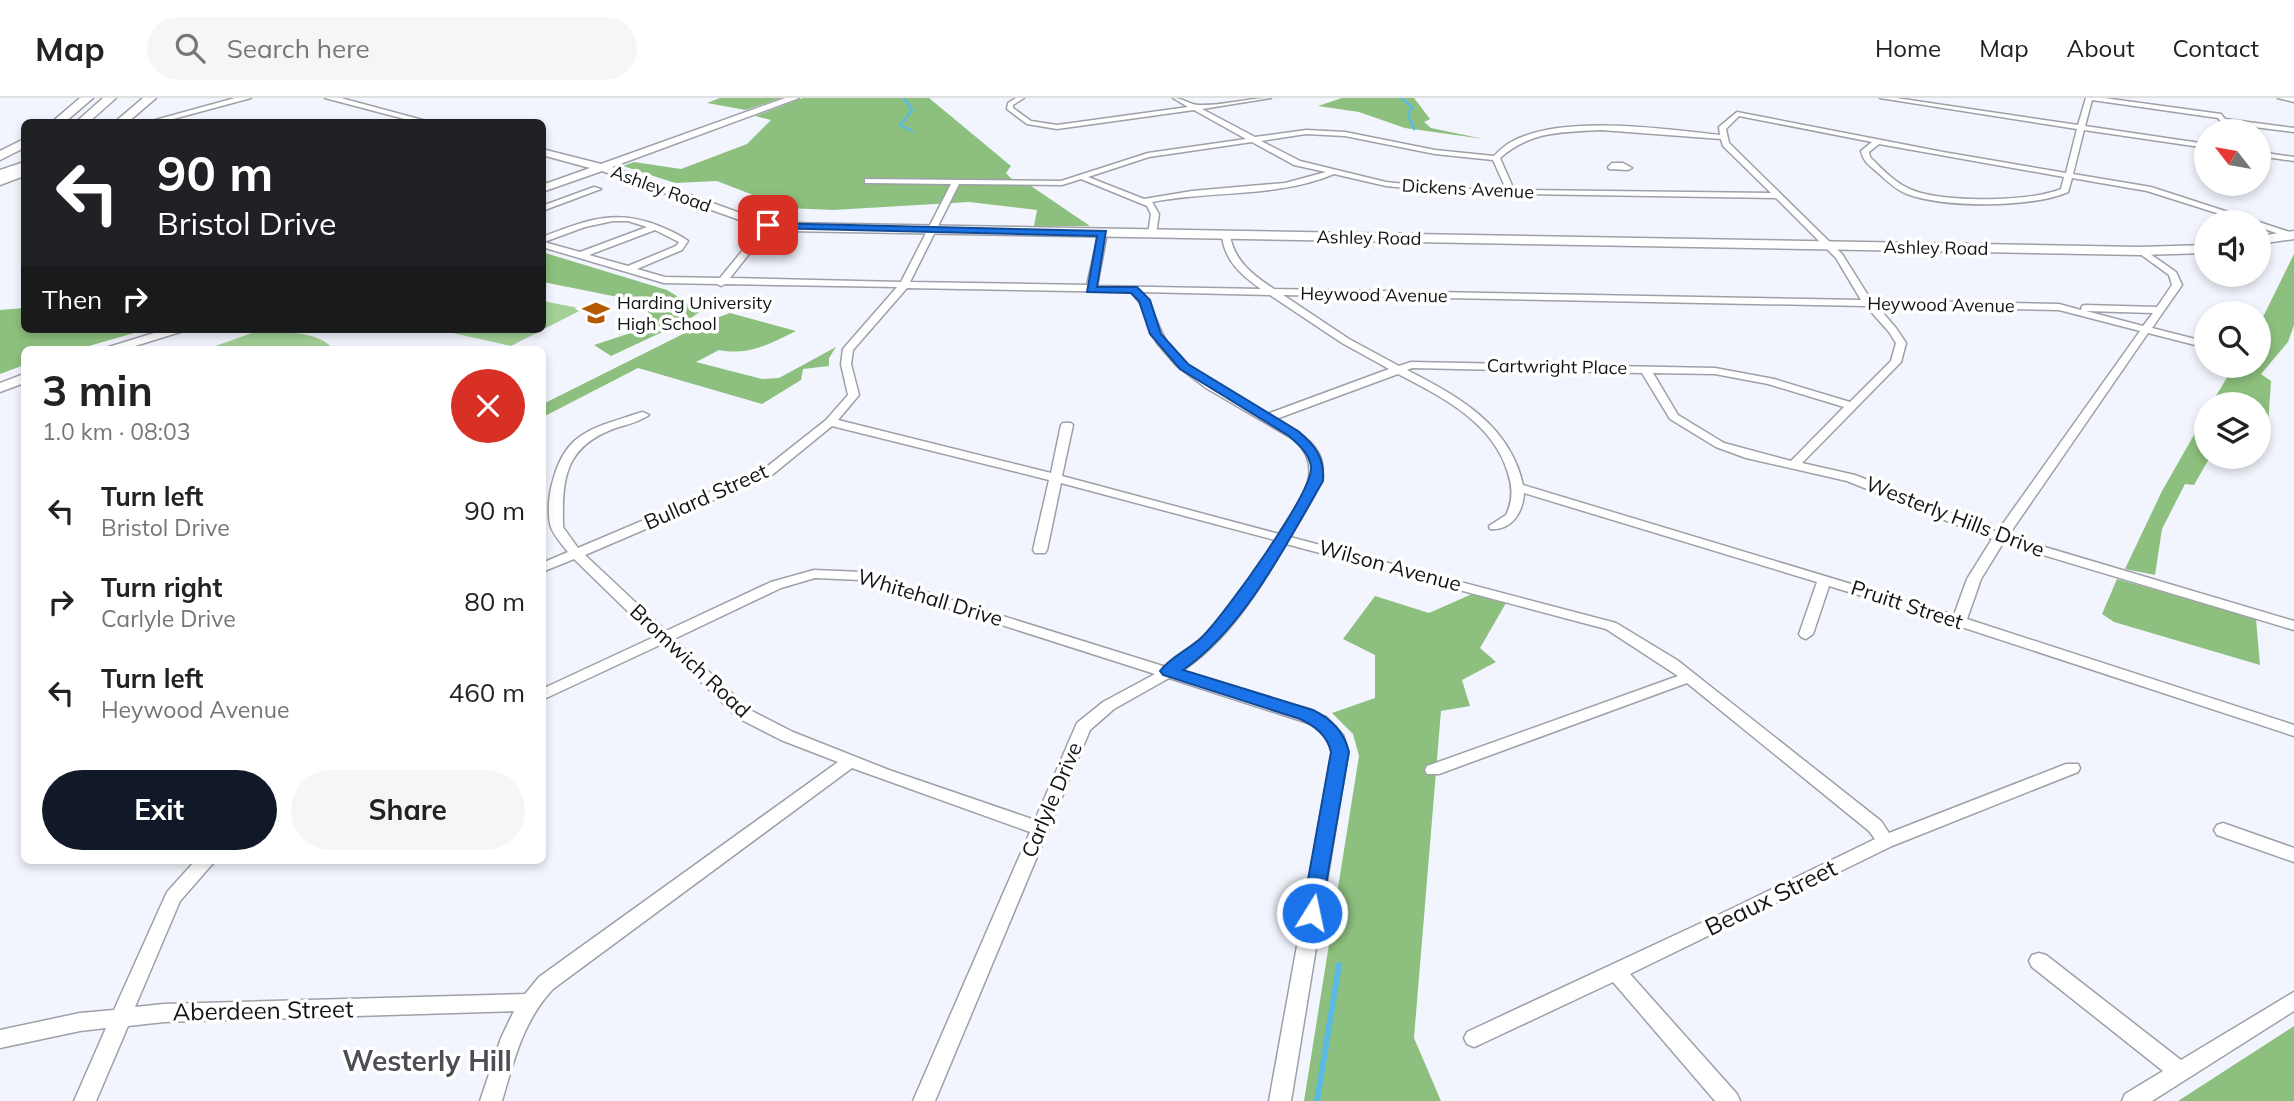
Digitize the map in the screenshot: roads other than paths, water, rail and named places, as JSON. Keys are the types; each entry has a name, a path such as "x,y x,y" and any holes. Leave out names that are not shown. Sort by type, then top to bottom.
{"highway":[{"path":"57,119 69,98"},
{"path":"59,119 87,98"},
{"path":"86,119 110,98"},
{"path":"125,119 150,98"},
{"path":"0,156 21,145"},
{"path":"0,168 21,158"},
{"path":"0,175 21,167"}],"street":[{"path":"165,119 246,98"},
{"path":"330,98 408,119"},
{"path":"546,188 794,98"},
{"path":"1021,98 1010,104 1010,109 1027,121 1048,127 1073,127 1268,98"},
{"name":"Dickens Avenue","path":"1176,98 1285,158 1331,173 1412,188 1778,196"},
{"path":"1883,98 2194,144"},
{"path":"1877,142 1865,151 1866,158 1906,190 1926,196 2045,198 2065,190 2071,176 2089,98 2221,116 2221,121 2294,130"},
{"path":"2281,98 2294,100"},
{"path":"1722,137 1726,123 1737,114 1877,142 2157,191 2216,210"},
{"path":"1036,133 1048,127"},
{"path":"868,181 1051,184 1084,178 1142,157 1294,132 1328,132 1435,152 1496,158 1515,140 1566,130 1616,129 1722,137 1847,266 1869,304 1897,335 1901,351 1896,362 1794,464"},
{"name":"Ashley Road","path":"546,153 602,167 768,225 1226,236 2140,251 2194,249"},
{"path":"2272,156 2294,159"},
{"path":"1496,158 1511,192"},
{"path":"1623,169 1641,194"},
{"path":"1084,178 1146,201 1169,196 1279,188 1331,173"},
{"path":"0,182 21,174"},
{"name":"Bullard Street","path":"546,566 768,472 830,422 854,395 846,364 848,349 903,286 956,183"},
{"path":"584,186 610,192"},
{"path":"546,208 597,189"},
{"path":"1146,201 1155,214 1152,234"},
{"path":"546,241 612,216 628,218 681,239 684,244 627,270"},
{"path":"721,283 768,225"},
{"path":"579,256 652,228"},
{"path":"2271,228 2293,234"},
{"path":"1091,290 1103,233"},
{"path":"2271,238 2293,234"},
{"path":"1226,236 1235,262 1273,292 1357,348 1451,397 1475,415 1506,453 1518,487 1515,512 1508,521 1495,526"},
{"name":"Heywood Avenue","path":"546,244 579,256 664,280 2059,307 2194,342"},
{"path":"1959,621 1974,579 2000,538 2177,285 2177,279 2140,251"},
{"name":"Carlyle Drive","path":"924,1101 1083,727 1102,711 1196,653 1211,638 1251,586 1316,481 1318,466 1315,456 1299,438 1202,380 1174,357 1156,334 1144,300 1134,289"},
{"path":"2059,307 2160,310"},
{"path":"121,346 168,333"},
{"name":"Cartwright Place","path":"1268,418 1396,368 1434,365 1645,369 1748,376 1852,406"},
{"name":"Westerly Hills Drive","path":"1645,369 1668,409 1689,428 1740,452 1865,482 2000,538 2294,626"},
{"path":"0,387 21,379"},
{"name":"Bromwich Road","path":"643,415 585,439 570,450 562,463 557,527 576,554 744,714 787,736 851,761 1040,829"},
{"name":"Wilson Avenue","path":"830,422 1055,478 1587,618 1633,637 1689,677 1864,817 1886,841"},
{"path":"1040,550 1067,425"},
{"name":"Pruitt Street","path":"1518,487 1959,621 2294,731"},
{"name":"Whitehall Drive","path":"546,693 776,585 814,574 848,573 1306,715 1331,730 1339,746 1280,1101"},
{"path":"1806,634 1825,579"},
{"path":"1433,770 1689,677"},
{"path":"491,1101 516,1025 528,1002 557,975 851,761"},
{"name":"Beaux Street","path":"1474,1038 1738,915 1886,841 2072,768"},
{"path":"2223,830 2294,855"},
{"path":"85,1101 173,897 203,864"},
{"path":"2039,961 2180,1072"},
{"path":"1615,970 1729,1101"},
{"path":"2133,1101 2294,1001"},
{"name":"Aberdeen Street","path":"0,1039 121,1017 528,1002"}],"waterway":[{"path":"904,98 912,110 900,125 912,131"},
{"path":"1401,98 1412,107 1408,114 1414,129"},
{"path":"1317,1101 1339,965"}],"place":[{"name":"Harding University High School","path":"596,313"}],"district":[{"name":"Westerly Hill","path":"427,1061"}]}
